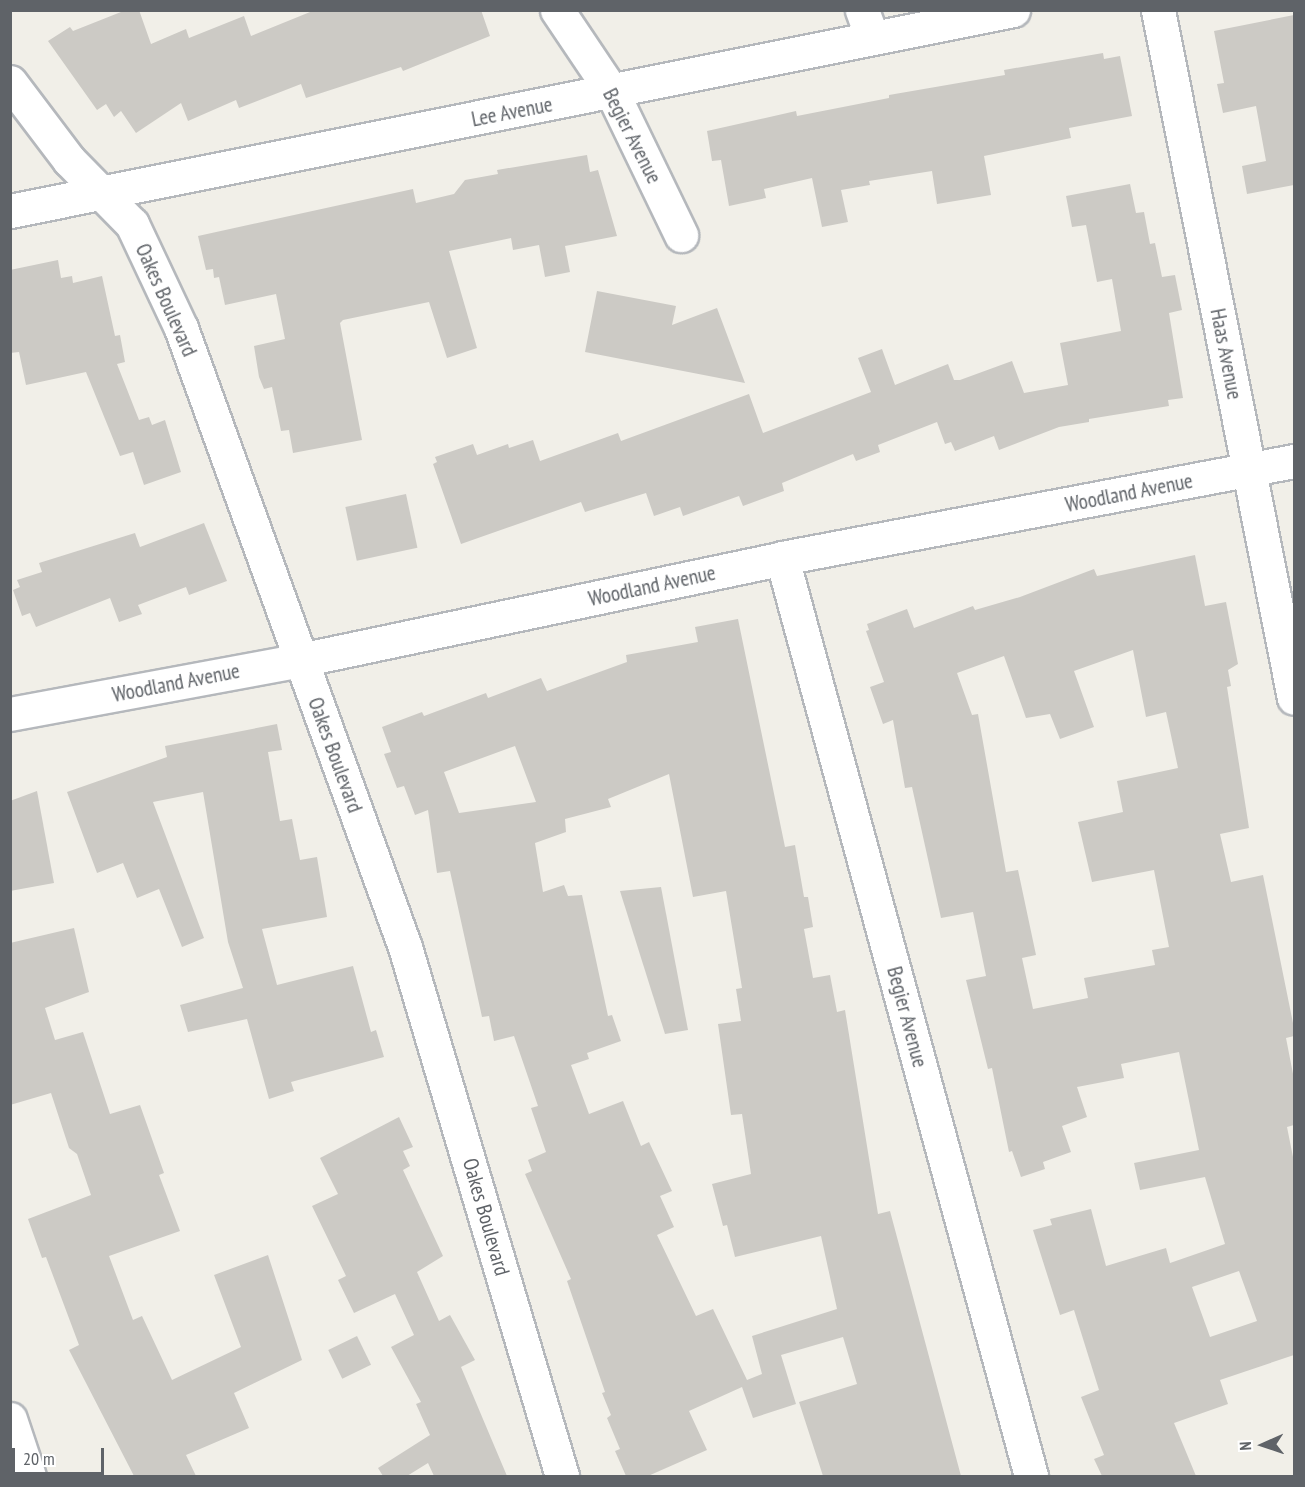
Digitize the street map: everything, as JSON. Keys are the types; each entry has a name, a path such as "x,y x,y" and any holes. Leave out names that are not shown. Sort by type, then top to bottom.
{"street":[{"name":"Begier Avenue","path":"557,10 612,92 681,235"},
{"name":"Lee Avenue","path":"10,211 612,92 867,24 1013,10"},
{"name":"Haas Avenue","path":"1158,10 1294,698"},
{"name":"Oakes Boulevard","path":"10,81 69,160 104,192 132,224 181,328 405,947 562,1476"},
{"name":"Woodland Avenue","path":"10,714 300,660 782,558 1294,460"},
{"name":"Begier Avenue","path":"782,558 1031,1476"},
{"path":"10,1419 29,1476"}],"building":[{"path":"126,10 139,10 151,44 186,29 189,38 244,16 251,36 315,10 481,10 490,36 403,71 401,67 306,98 301,84 239,108 236,100 188,121 181,103 136,133 121,111 114,117 106,104 97,110 48,41 70,27 73,31"},
{"path":"1294,15 1294,185 1247,194 1242,166 1266,161 1256,106 1223,113 1217,84 1224,83 1214,31"},
{"path":"1103,53 1104,59 1120,56 1132,116 1069,128 1071,138 984,156 991,195 937,204 932,171 869,181 870,185 841,190 848,222 822,227 812,178 764,189 766,198 729,206 721,160 712,161 707,131 796,111 797,116 889,98 889,95 1005,75 1004,70"},
{"path":"587,155 590,172 598,170 617,236 565,246 570,272 545,277 539,245 513,250 511,238 449,251 477,348 447,358 429,302 343,320 340,323 362,440 293,453 289,430 281,431 272,387 264,389 259,377 254,346 285,339 276,294 225,305 219,277 214,278 213,269 206,270 198,236 413,189 416,203 454,194 465,180 498,174 497,170"},
{"path":"1130,184 1136,213 1144,212 1150,244 1155,243 1162,277 1175,275 1182,310 1169,313 1183,398 1168,400 1169,406 1089,419 1089,422 1059,427 999,450 994,436 955,451 951,442 945,444 937,422 878,445 880,452 856,461 853,454 782,483 784,491 743,506 739,496 683,516 680,507 654,516 646,493 585,512 581,502 461,544 433,464 437,462 435,457 473,444 477,455 508,444 509,448 533,440 540,461 618,433 621,441 749,394 763,433 871,392 858,358 882,349 895,385 948,364 954,380 960,380 1012,361 1024,393 1068,385 1060,343 1121,331 1112,279 1097,282 1086,225 1072,227 1066,196"},
{"path":"58,260 61,278 72,276 73,283 102,276 115,336 120,335 125,362 117,364 139,420 149,417 152,425 165,420 181,472 144,485 133,452 120,456 86,372 26,385 19,352 10,353 10,270"},
{"path":"597,291 676,306 672,325 717,308 745,383 585,352"},
{"path":"406,494 417,548 357,561 345,507"},
{"path":"204,523 227,581 189,595 186,587 138,605 142,614 119,622 110,598 36,627 30,613 22,616 13,590 20,587 17,580 42,572 39,563 135,533 140,547"},
{"path":"1195,555 1205,606 1226,602 1238,664 1228,670 1231,686 1227,687 1249,828 1220,834 1231,882 1263,875 1294,1028 1294,1036 1286,1038 1294,1079 1294,1125 1287,1127 1294,1162 1294,1355 1220,1380 1228,1404 1174,1423 1196,1476 1102,1476 1094,1459 1104,1455 1081,1397 1099,1390 1074,1310 1060,1315 1033,1230 1052,1225 1050,1219 1091,1209 1106,1266 1166,1248 1170,1263 1225,1244 1205,1177 1140,1190 1134,1163 1199,1150 1179,1052 1121,1064 1124,1078 1077,1087 1087,1117 1062,1126 1071,1152 1043,1162 1045,1169 1021,1177 1012,1151 1009,1152 992,1068 988,1069 966,980 986,976 973,912 941,918 912,787 905,788 893,720 883,724 870,687 884,682 866,631 869,630 867,624 907,609 914,628 973,606 975,610 1020,597 1094,569 1097,576","holes":["1133,650 1146,717 1166,712 1178,768 1117,781 1123,812 1078,822 1092,882 1154,870 1169,947 1152,950 1155,965 1084,978 1088,998 1033,1009 1022,958 1036,955 1018,870 1006,872 978,714 972,715 957,673 1004,656 1026,718 1050,714 1060,739 1094,727 1074,671","1239,1271 1257,1321 1210,1337 1192,1287"]},
{"path":"738,619 785,847 795,845 804,897 808,897 813,927 804,929 813,978 830,975 837,1012 845,1010 878,1214 890,1211 961,1476 823,1476 799,1402 857,1384 843,1337 781,1355 796,1404 753,1418 742,1387 689,1411 707,1450 648,1476 626,1476 615,1451 620,1449 607,1418 611,1415 602,1393 605,1392 567,1281 571,1279 525,1174 532,1171 528,1160 546,1152 531,1108 538,1106 514,1036 494,1041 489,1016 482,1017 450,871 437,873 428,810 415,815 404,786 397,788 384,754 391,752 382,727 422,712 424,716 486,693 488,698 541,678 547,691 627,662 626,655 698,642 695,627","holes":["515,746 536,802 459,813 444,772","669,774 693,897 726,891 742,988 736,989 741,1021 718,1024 731,1115 742,1114 751,1174 712,1184 723,1226 727,1225 735,1257 821,1236 837,1309 752,1336 762,1374 747,1380 713,1309 696,1316 657,1235 674,1227 660,1196 672,1191 649,1142 641,1146 623,1101 589,1114 571,1065 589,1059 587,1053 621,1041 612,1015 608,1016 582,895 568,896 564,885 543,892 535,843 566,832 565,819 611,807 608,799"]},
{"path":"277,724 282,750 268,752 280,821 292,819 300,860 317,857 327,917 262,929 277,985 353,966 371,1032 376,1030 384,1057 291,1082 294,1091 269,1099 247,1019 188,1032 180,1005 243,988 228,942 203,792 153,802 204,938 182,947 159,889 137,898 123,863 97,873 67,792 167,757 165,746"},
{"path":"37,791 54,883 10,891 10,801"},
{"path":"661,887 688,1030 665,1034 620,891"},
{"path":"74,928 89,992 45,1008 55,1040 83,1032 110,1114 140,1105 164,1173 159,1175 180,1231 109,1256 133,1320 142,1316 172,1380 241,1347 214,1275 268,1255 302,1360 234,1393 249,1428 186,1455 196,1476 134,1476 69,1350 79,1345 46,1257 42,1258 28,1219 91,1195 77,1154 69,1148 51,1093 10,1105 10,943"},
{"path":"399,1117 413,1147 403,1151 410,1166 403,1170 443,1256 417,1272 439,1321 450,1315 475,1360 461,1367 507,1476 434,1476 428,1463 407,1476 383,1476 378,1468 430,1435 416,1404 421,1402 391,1347 414,1335 395,1294 354,1313 338,1280 346,1276 312,1206 338,1194 320,1158"},
{"path":"357,1336 371,1365 342,1379 328,1350"}]}
